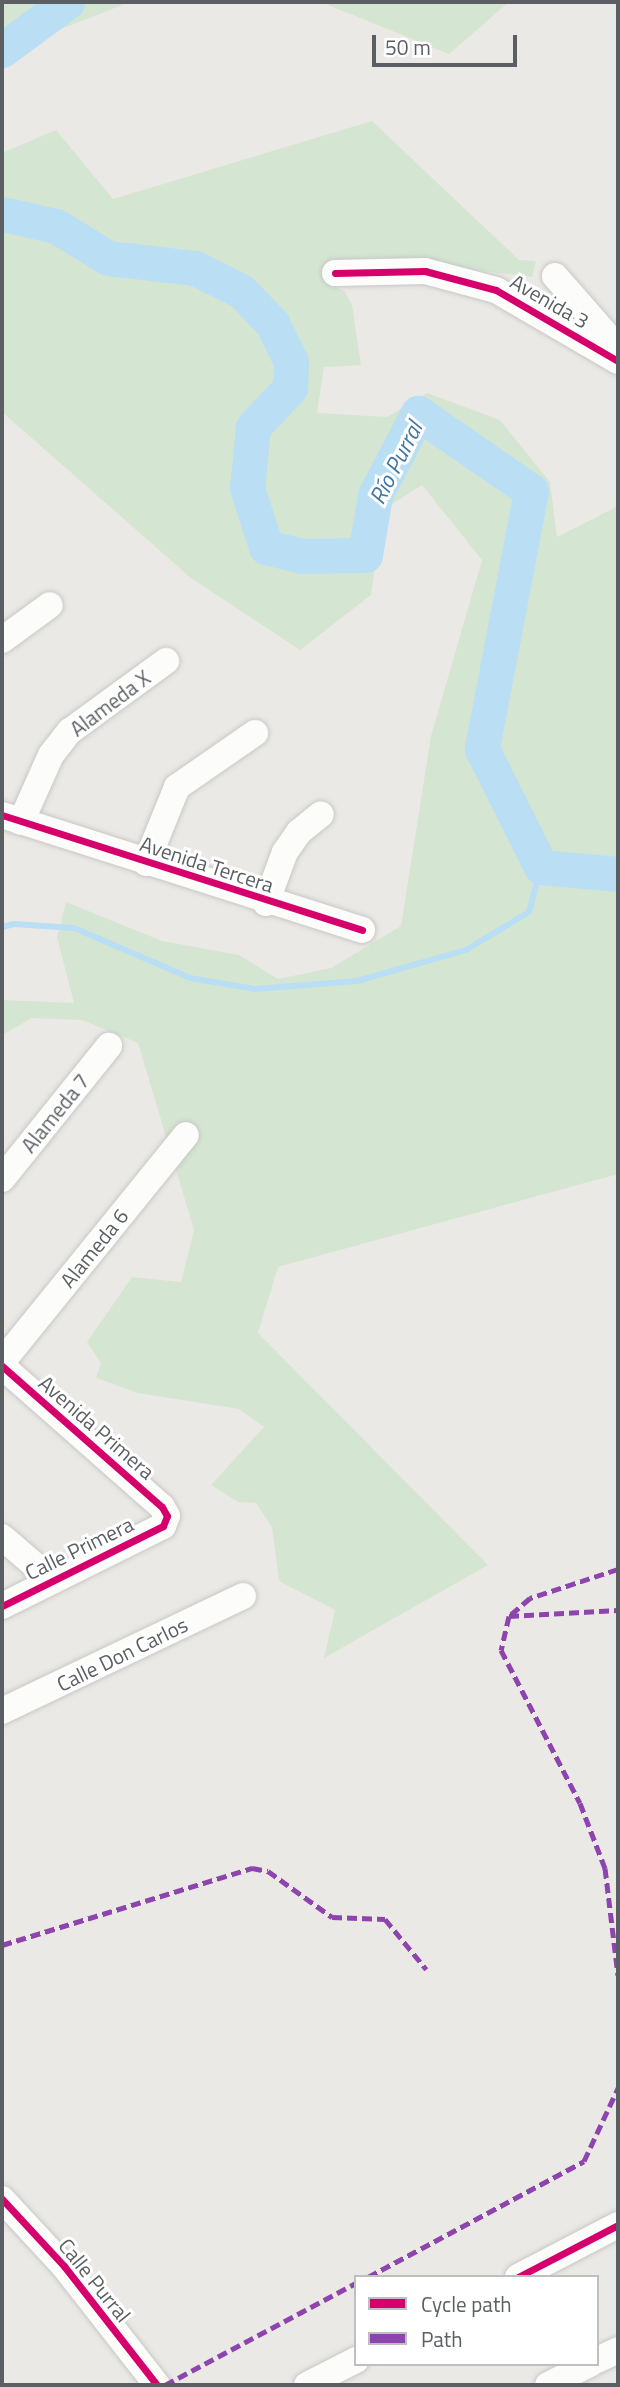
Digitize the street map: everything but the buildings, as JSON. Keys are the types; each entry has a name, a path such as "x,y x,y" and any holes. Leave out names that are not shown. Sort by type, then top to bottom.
{"street":[{"name":"Avenida 3","path":"335,273 425,271 496,290 618,361"},
{"path":"555,276 618,348"},
{"path":"2,639 50,606"},
{"name":"Alameda X","path":"11,818 51,755 70,732 166,661"},
{"path":"146,863 177,787 255,733"},
{"path":"266,902 285,852 299,832 321,814"},
{"name":"Avenida Tercera","path":"11,818 266,902 362,930"},
{"name":"Alameda 7","path":"2,1179 109,1046"},
{"name":"Alameda 6","path":"2,1364 187,1135"},
{"name":"Avenida Primera","path":"2,1364 163,1507 167,1516"},
{"name":"Calle Primera","path":"2,1606 163,1526 167,1516"},
{"path":"2,1537 53,1581"},
{"name":"Calle Don Carlos","path":"2,1711 243,1596"},
{"name":"Calle Purral","path":"2,2199 64,2266 157,2385"},
{"path":"522,2275 618,2225"},
{"path":"599,2359 618,2350"},
{"path":"307,2385 354,2361"},
{"path":"548,2385 586,2366"}],"green space":[{"path":"2,2 130,2 2,52"},
{"path":"321,2 509,2 449,54"},
{"path":"372,121 519,260 536,261 532,277 425,264 330,284 345,292 352,305 361,365 324,367 317,413 387,417 427,393 500,420 550,482 557,537 618,506 618,1174 278,1267 258,1333 488,1565 324,1658 335,1610 279,1581 272,1527 256,1503 238,1502 211,1485 264,1427 239,1409 138,1393 96,1378 101,1363 87,1342 132,1277 181,1282 194,1230 138,1043 82,1020 32,1018 2,1035 2,1000 74,1003 57,937 66,902 162,941 239,955 278,979 331,968 401,926 431,736 482,560 422,485 383,510 371,595 300,650 191,578 2,412 2,153 56,130 113,199"}],"waterway":[{"name":"Río Purral","path":"2,50 67,2"},
{"name":"Río Purral","path":"2,214 56,226 108,258 195,268 241,291 272,323 291,362 290,388 253,427 247,488 266,547 301,556 365,555 375,495 418,413 531,491 482,749 541,867 618,874"},
{"path":"2,927 14,924 74,928 190,978 255,989 357,981 466,950 529,912 541,867"}],"marked path":[{"path":"618,1569 530,1598 509,1616 501,1650 580,1803 605,1868 618,1975"},
{"path":"509,1616 618,1610"},
{"path":"2,1945 252,1868 268,1871 332,1917 385,1919 426,1969"},
{"path":"372,2275 584,2161 618,2088"},
{"path":"165,2385 354,2284"}],"cycle path":[{"path":"335,273 425,271 496,290 618,361"},
{"path":"2,815 362,930"},
{"path":"2,1366 162,1507 167,1516 163,1526 2,1606"},
{"path":"2,2199 64,2266 157,2385"},
{"path":"522,2275 618,2225"}]}
